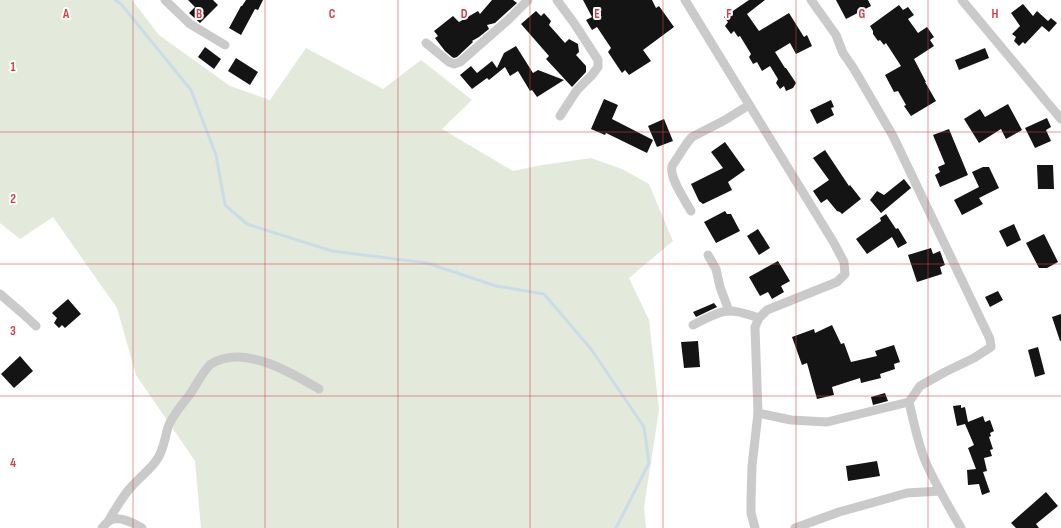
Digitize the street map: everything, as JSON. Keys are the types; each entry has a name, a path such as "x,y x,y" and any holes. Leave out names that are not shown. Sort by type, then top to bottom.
{"street":[{"path":"165,0 190,24 225,45"},
{"path":"426,43 449,62 454,64 460,62 508,20 528,0"},
{"path":"557,0 598,60 598,67 576,90 560,116"},
{"path":"685,0 844,262 845,274 837,282 767,310 758,318 755,327 758,413 750,500 751,513 755,528"},
{"path":"758,413 791,420 827,422 909,402 920,386 974,358 991,347 990,339 961,280 956,264 893,136 843,53 836,35 811,0"},
{"path":"962,0 1061,119"},
{"path":"691,211 673,177 671,170 672,166 692,137 725,120 749,105"},
{"path":"708,255 716,269 720,287 730,311"},
{"path":"0,294 36,326"},
{"path":"693,325 719,313 730,311 758,318"},
{"path":"102,528 109,520 120,500 132,485 158,458 164,444 168,427 175,414 210,365 223,358 243,357 268,363 292,373 318,389"},
{"path":"909,402 916,434 926,464 961,528"},
{"path":"795,528 839,512 907,493 940,491"},
{"path":"109,520 123,520 142,528"}],"shaded area":[{"path":"0,0 132,0 159,35 230,86 270,100 306,48 383,89 421,60 472,100 442,129 513,171 591,158 622,169 649,184 673,241 629,278 649,320 659,410 644,507 646,528 201,528 195,461 136,375 117,308 53,217 20,239 0,223"}],"building":[{"path":"188,0 213,0 218,5 200,23 189,13 195,7"},
{"path":"246,0 263,0 258,10 255,9 241,35 229,28"},
{"path":"492,0 513,0 517,3 495,23 487,25 489,29 472,41 473,42 457,57 452,57 445,51 435,38 438,36 434,31 453,16 459,22 478,11 480,14"},
{"path":"583,0 652,0 656,8 659,6 674,27 643,50 651,61 629,75 625,70 622,73 608,52 611,48 597,27 592,30 586,20 592,17"},
{"path":"749,0 765,0 747,14 759,31 789,13 804,37 807,35 812,46 796,54 790,43 775,52 796,83 793,88 786,91 784,86 780,89 776,83 778,79 770,66 762,71 757,62 753,64 749,57 751,54 740,36 738,37 734,31 731,34 725,26 728,22 724,17"},
{"path":"836,0 868,0 871,6 846,19"},
{"path":"1023,4 1033,16 1037,11 1048,21 1051,18 1057,23 1049,32 1042,26 1025,44 1023,42 1019,46 1014,41 1016,37 1012,34 1020,26 1011,13"},
{"path":"899,5 903,10 908,7 914,15 908,19 918,33 927,27 934,37 930,40 934,46 914,59 936,101 911,116 904,106 906,105 898,91 894,92 885,75 901,66 886,43 884,45 880,40 878,41 870,26"},
{"path":"536,11 541,16 544,13 551,21 549,25 565,43 569,39 578,44 579,52 576,55 586,66 586,72 572,87 546,59 549,56 521,24"},
{"path":"516,46 533,73 538,70 564,80 537,97 532,90 530,91 518,71 510,76 505,67 489,80 487,78 472,89 460,75 471,66 477,73 492,61 497,68 504,53"},
{"path":"205,47 221,59 214,69 198,57"},
{"path":"985,48 989,58 959,70 955,60"},
{"path":"236,58 258,72 250,85 228,71"},
{"path":"604,99 618,105 612,119 653,140 647,153 606,133 605,135 591,129"},
{"path":"831,100 834,107 831,108 834,115 817,124 810,110"},
{"path":"1008,104 1022,130 1006,139 1001,129 979,143 964,119 980,109 985,117"},
{"path":"1047,118 1051,127 1046,130 1051,141 1035,148 1025,128"},
{"path":"664,119 673,141 657,147 648,126"},
{"path":"949,129 968,175 940,187 935,175 940,172 938,167 945,164 933,135"},
{"path":"725,142 745,170 728,182 732,190 703,204 699,201 691,184 723,168 711,152"},
{"path":"825,150 849,186 850,185 861,199 842,214 837,211 827,199 821,203 813,191 829,180 813,158"},
{"path":"1037,165 1053,165 1054,189 1038,189"},
{"path":"983,167 989,167 999,188 979,198 983,204 962,215 954,200 979,187 972,172"},
{"path":"904,179 911,188 881,213 870,200 877,191 884,195"},
{"path":"725,211 727,214 731,214 740,231 716,243 704,222"},
{"path":"886,214 896,229 898,228 907,243 898,248 892,237 867,254 856,239 881,221 880,218"},
{"path":"1014,224 1021,240 1007,247 999,231"},
{"path":"758,229 770,248 759,255 747,236"},
{"path":"1044,234 1058,262 1047,268 1039,268 1026,243"},
{"path":"931,248 933,254 940,251 945,265 940,267 942,274 917,282 908,255"},
{"path":"778,261 790,281 781,286 784,292 772,299 768,292 760,296 749,277"},
{"path":"998,291 1003,300 990,307 985,297"},
{"path":"68,299 81,314 65,328 62,325 59,328 54,323 57,318 52,313"},
{"path":"714,303 717,307 696,317 693,312"},
{"path":"1061,314 1061,341 1060,341 1052,317"},
{"path":"832,325 841,344 844,343 851,362 877,356 875,351 894,345 900,362 894,364 895,369 880,374 881,378 861,383 860,378 832,387 834,395 817,399 807,363 802,365 792,337 814,329 815,333"},
{"path":"698,341 700,367 684,368 681,342"},
{"path":"1038,347 1045,374 1035,377 1028,350"},
{"path":"20,356 33,371 14,388 1,374"},
{"path":"885,393 888,401 873,405 871,397"},
{"path":"961,405 961,408 965,407 968,422 983,416 985,422 990,420 994,431 990,433 991,436 989,437 993,449 990,450 992,456 984,458 987,471 983,472 990,492 982,495 979,484 968,485 967,470 976,469 968,448 974,445 965,424 957,426 953,406"},
{"path":"877,461 880,476 848,481 846,466"},
{"path":"1046,492 1058,506 1036,524 1039,528 1016,528 1011,523"}],"waterway":[{"path":"115,0 121,4 191,90 216,155 225,205 247,224 332,251 427,263 496,286 544,294 591,349 644,427 649,463 616,528"}]}
